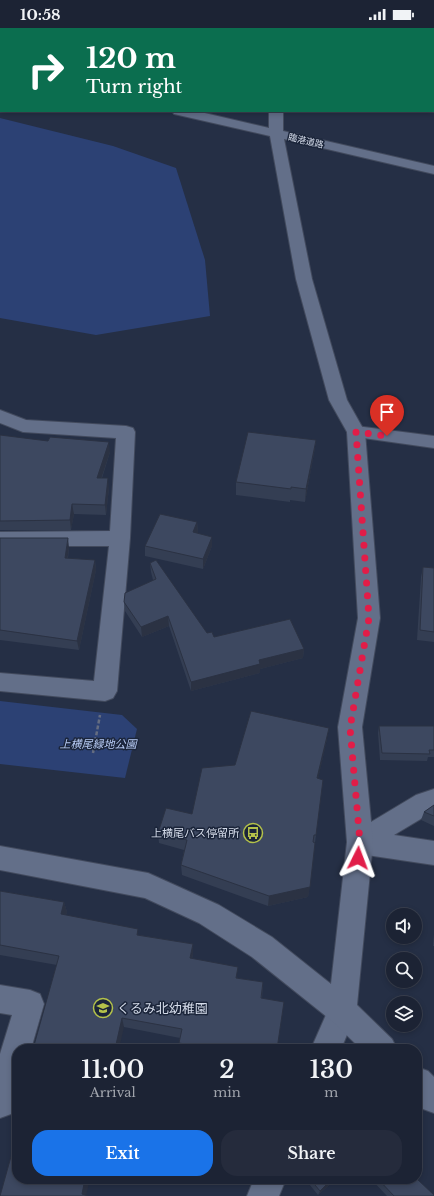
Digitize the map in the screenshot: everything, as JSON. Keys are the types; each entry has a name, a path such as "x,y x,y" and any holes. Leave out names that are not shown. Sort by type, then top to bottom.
{"street":[{"name":"臨港道路","path":"183,112 434,170"},
{"path":"276,112 276,134 304,279 338,400 356,432 369,618 350,728 360,842 342,1011 328,1044"},
{"path":"0,416 23,426 126,432 120,538 105,691 0,682"},
{"path":"356,432 434,442"},
{"path":"0,539 120,538"},
{"path":"360,842 425,803 434,800"},
{"path":"360,842 434,853"},
{"path":"0,858 148,886 209,914 262,946 342,1011 377,1044"},
{"path":"0,999 30,1004 18,1044"},
{"path":"0,1103 12,1063"},
{"path":"422,1087 434,1098"},
{"path":"263,1196 268,1184"}],"path":[{"path":"93,753 105,691"}],"green space":[{"path":"0,118 113,146 176,168 205,260 210,316 96,335 0,318"},
{"name":"上横尾緑地公園","path":"0,701 122,715 137,729 125,778 0,764"}],"building":[{"path":"248,432 316,440 306,489 291,487 291,489 236,482"},
{"path":"0,435 48,441 50,437 109,442 97,478 108,478 105,505 72,504 70,520 0,521"},
{"path":"160,514 197,522 193,532 212,537 203,559 145,546"},
{"path":"0,538 68,538 65,558 95,560 77,641 0,630"},
{"path":"156,560 207,633 212,632 214,637 290,619 304,649 259,660 260,664 191,682 168,616 141,627 124,602 125,593 156,579 150,563"},
{"path":"423,567 434,568 434,632 420,630"},
{"name":"上横尾バス停留所","path":"251,711 329,728 317,778 323,780 316,835 314,835 313,842 315,843 310,887 269,896 181,865 187,840 158,833 166,808 192,814 202,768 235,765"},
{"path":"379,726 434,726 434,750 429,750 430,754 382,753"},
{"path":"434,805 434,816 424,812"},
{"path":"0,891 64,902 61,914 138,929 137,935 193,944 190,958 238,967 236,978 263,982 261,998 284,1002 278,1044 185,1044 179,1043 182,1029 122,1018 116,1044 34,1044 59,956 0,945"},
{"path":"12,1153 12,1184 84,1184 82,1194 88,1196 0,1196"},
{"path":"314,1184 327,1184 320,1191"},
{"path":"383,1184 422,1184 434,1195 434,1196 394,1196"}],"place":[{"name":"上横尾バス停留所","path":"253,833"},
{"name":"くるみ北幼稚園","path":"103,1008"}],"route":[{"path":"358,858 360,842 350,728 369,618 356,432 387,436"}]}
